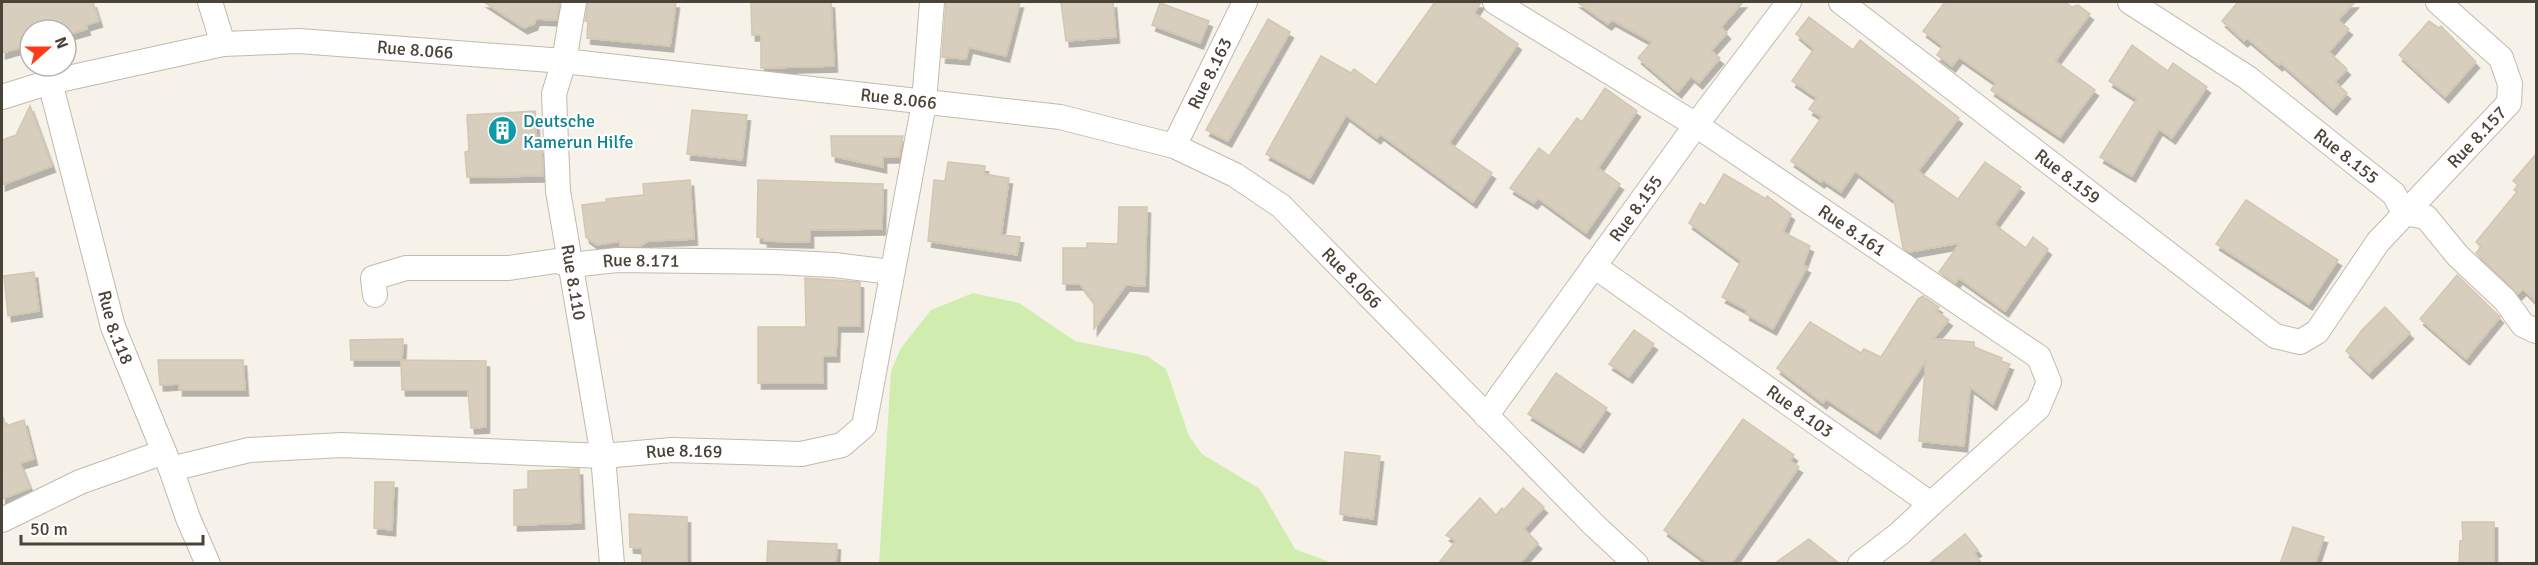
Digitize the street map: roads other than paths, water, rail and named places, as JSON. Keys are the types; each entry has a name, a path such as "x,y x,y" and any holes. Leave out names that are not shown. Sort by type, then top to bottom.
{"street":[{"path":"210,2 223,44"},
{"name":"Rue 8.110","path":"574,2 564,61 554,94 558,191 603,456 612,564"},
{"path":"924,103 932,2"},
{"name":"Rue 8.163","path":"1174,146 1245,2"},
{"name":"Rue 8.161","path":"1495,2 1696,125 2039,357 2049,382 2038,408 1931,504"},
{"name":"Rue 8.155","path":"1486,416 1696,125 1789,2"},
{"name":"Rue 8.159","path":"1841,2 2275,336 2300,342 2318,332 2378,242 2404,213"},
{"name":"Rue 8.155","path":"2130,2 2248,78 2394,194 2404,213"},
{"name":"Rue 8.157","path":"2404,213 2509,103 2510,84 2501,58 2438,2"},
{"name":"Rue 8.066","path":"2,98 50,82 223,44 298,41 564,61 1060,117 1174,146 1235,175 1281,207 1594,525 1636,564"},
{"name":"Rue 8.118","path":"50,82 113,327 208,564"},
{"name":"Rue 8.169","path":"2,520 80,482 168,461 249,450 342,445 603,456 672,450 801,454 842,445 864,426 924,103"},
{"path":"2404,213 2426,217 2458,256 2505,300 2523,324 2536,331"},
{"name":"Rue 8.171","path":"375,295 373,278 406,268 509,268 556,261 571,265 617,260 774,262 834,265 891,272"},
{"name":"Rue 8.103","path":"1594,266 1931,504"},
{"path":"1860,564 1899,534 1931,504"}],"place":[{"name":"Deutsche Kamerun Hilfe","path":"502,131"}]}
